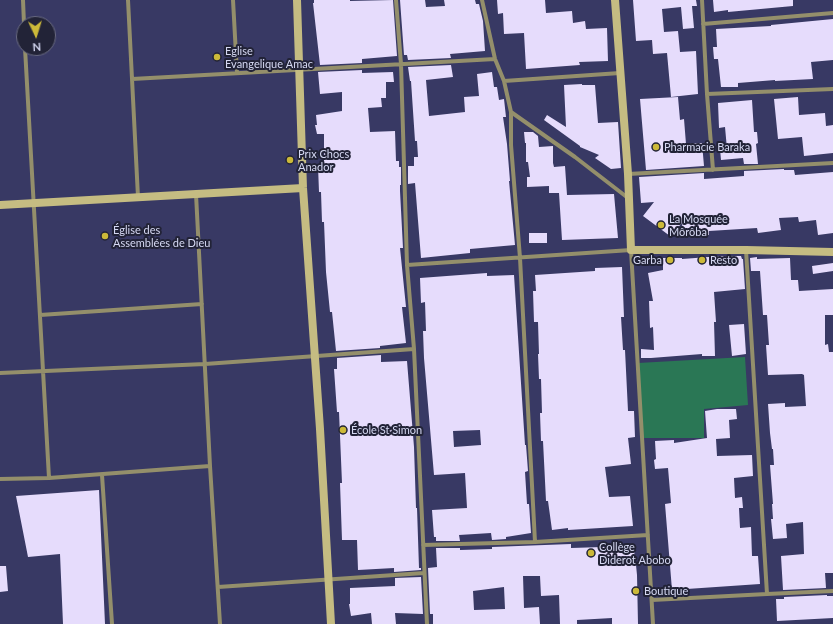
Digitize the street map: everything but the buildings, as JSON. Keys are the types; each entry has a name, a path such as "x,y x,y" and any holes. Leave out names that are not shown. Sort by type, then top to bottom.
{"street":[{"path":"23,0 24,16"},
{"path":"128,0 138,198"},
{"path":"233,0 237,73"},
{"path":"297,0 303,188 320,429 331,624"},
{"path":"396,0 401,64 407,266 414,349 427,624"},
{"path":"482,0 495,59 504,81 511,112 511,145 520,258 535,542"},
{"path":"615,0 628,174 631,250 653,624"},
{"path":"702,0 713,170"},
{"path":"703,24 833,12"},
{"path":"25,56 50,478"},
{"path":"132,79 495,59"},
{"path":"504,81 621,73"},
{"path":"707,94 833,89"},
{"path":"511,112 575,157 629,199"},
{"path":"628,174 833,163"},
{"path":"0,205 303,188"},
{"path":"196,194 220,624"},
{"path":"407,266 631,250 833,252"},
{"path":"746,250 767,594"},
{"path":"40,315 202,304"},
{"path":"0,373 205,364 414,349"},
{"path":"0,479 102,475 210,466"},
{"path":"102,475 112,624"},
{"path":"423,545 535,542 648,535"},
{"path":"218,587 424,572"},
{"path":"652,600 833,592"}],"green space":[{"path":"745,357 748,405 704,409 704,438 643,438 638,363"}],"place":[{"name":"Eglise Evangelique Amac","path":"217,57"},
{"name":"Pharmacie Baraka","path":"656,147"},
{"name":"Prix Chocs Anador","path":"290,160"},
{"name":"La Mosquée Môrôba","path":"661,225"},
{"name":"Église des Assemblées de Dieu","path":"105,236"},
{"name":"Garba","path":"670,260"},
{"name":"Resto","path":"702,260"},
{"name":"École St Simon","path":"343,430"},
{"name":"Collège Diderot Abobo","path":"591,553"},
{"name":"Boutique","path":"636,591"}]}
